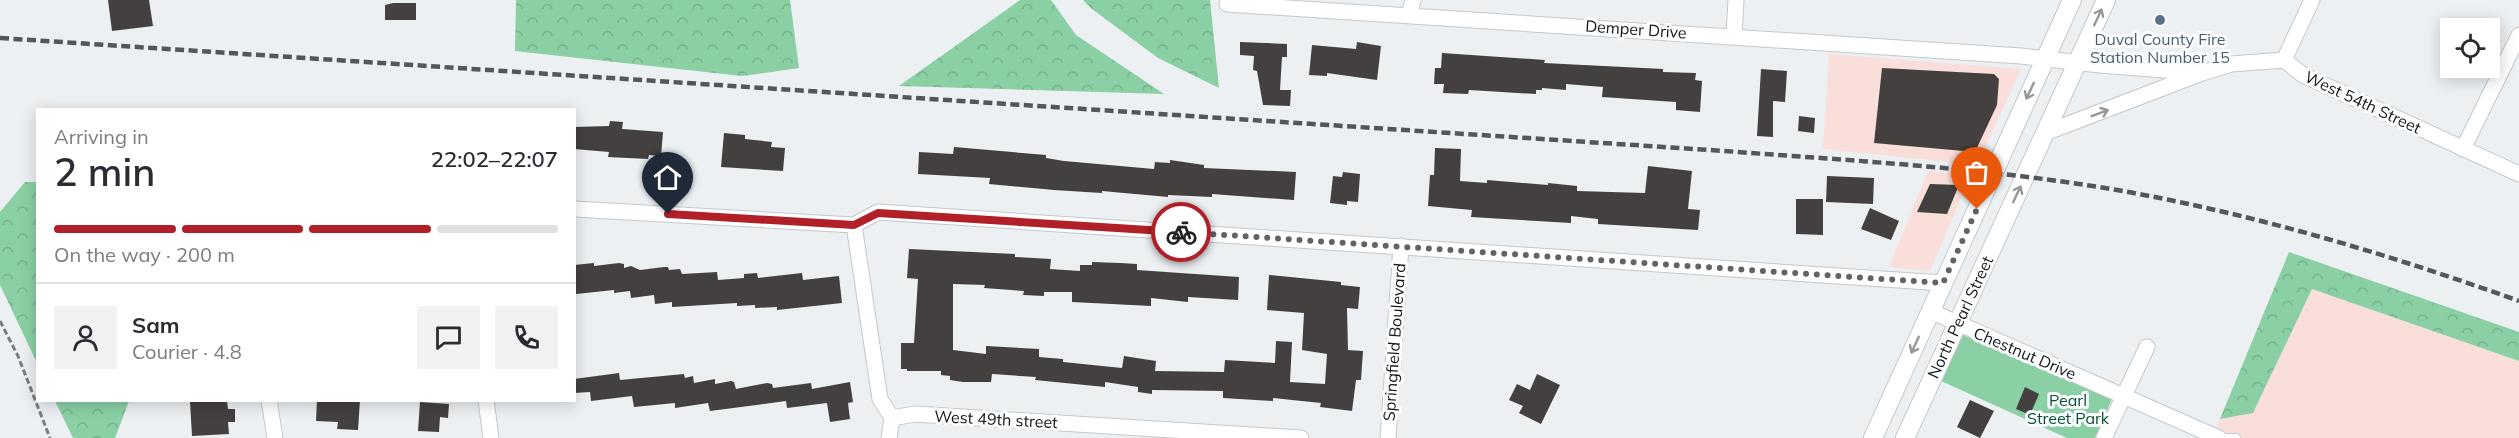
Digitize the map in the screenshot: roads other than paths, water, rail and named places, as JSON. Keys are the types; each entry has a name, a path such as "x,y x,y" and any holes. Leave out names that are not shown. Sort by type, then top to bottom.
{"street":[{"path":"1734,36 1736,0"},
{"name":"North Pearl Street","path":"1873,438 2072,0"},
{"name":"North Pearl Street","path":"1905,438 2106,0"},
{"path":"2045,133 2202,73 2232,64 2284,60 2312,0"},
{"name":"Demper Drive","path":"1227,4 1411,8 1734,36 2045,59"},
{"path":"2463,148 2519,35"},
{"path":"2045,59 2202,73"},
{"name":"West 54th Street","path":"2284,60 2303,75 2519,174"},
{"path":"576,209 854,225 878,213 1943,283"},
{"path":"854,225 880,399 892,418 889,438"},
{"name":"Springfield Boulevard","path":"1388,438 1401,246"},
{"name":"Chestnut Drive","path":"1930,311 2219,438"},
{"path":"2104,438 2146,347"},
{"path":"269,402 275,438"},
{"path":"486,402 491,438"},
{"name":"West 49th street","path":"892,418 915,414 1300,438"},
{"path":"1144,428 1158,438"}],"lane":[{"path":"2219,438 2236,438"}],"railway":[{"path":"0,38 1725,151 2020,176 2117,190 2270,223 2420,267 2519,301"}],"place":[{"name":"Duval County Fire Station Number 15","path":"2160,20"}],"park label":[{"name":"Pearl Street Park","path":"2068,409"}]}
